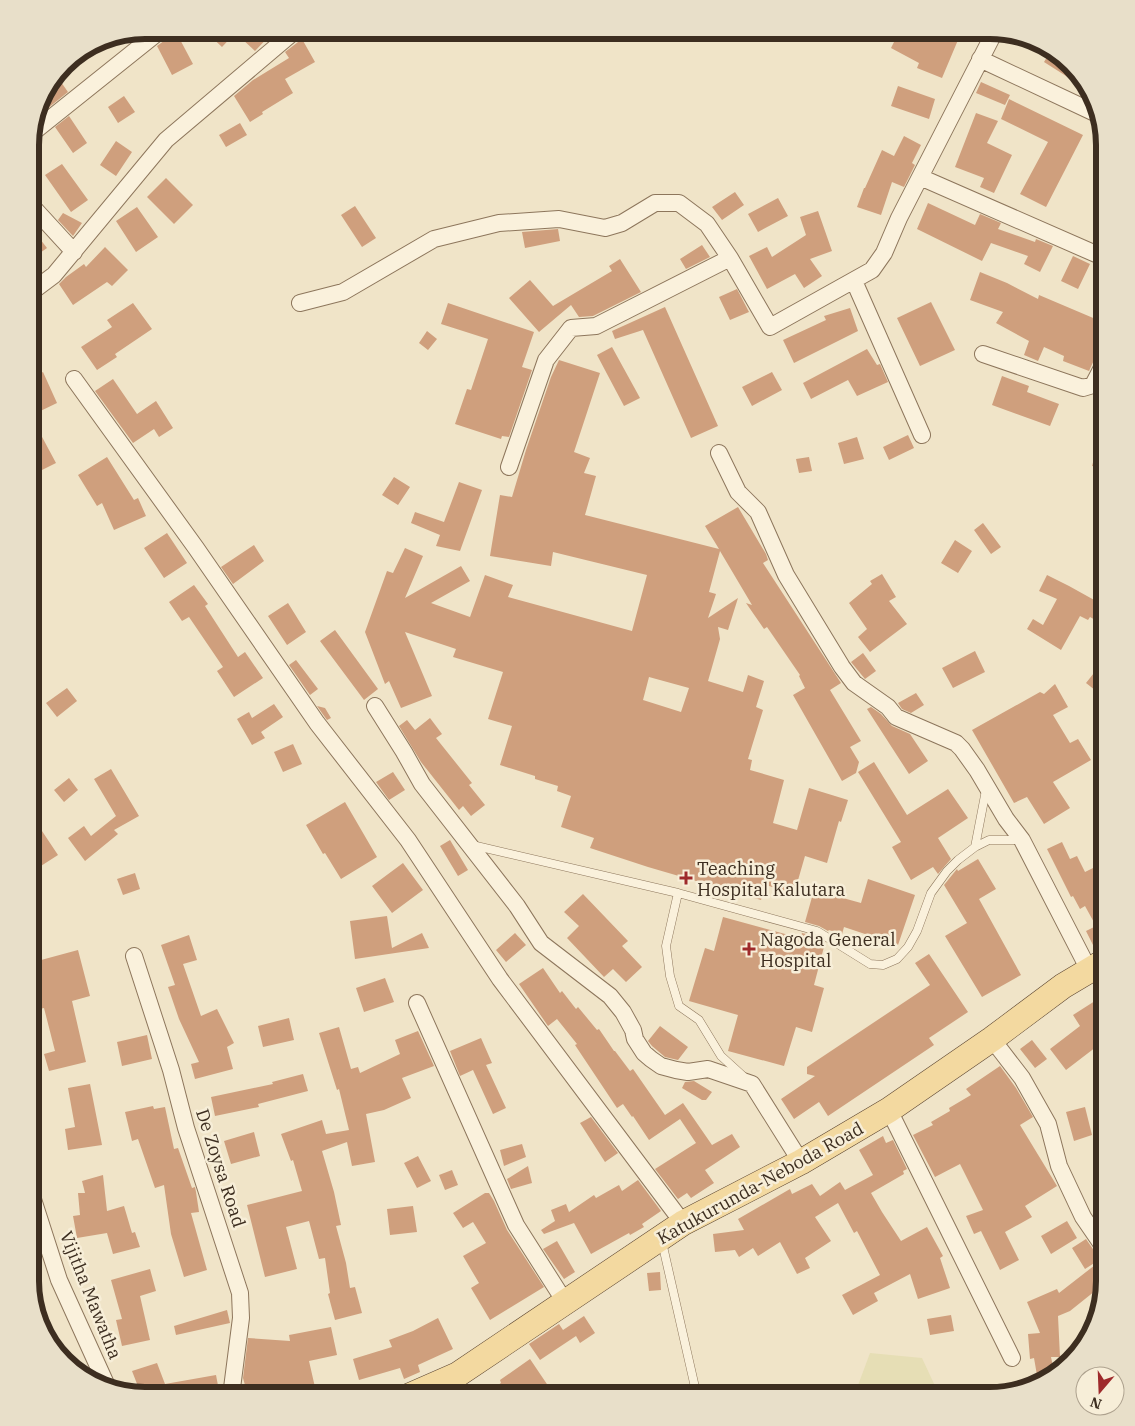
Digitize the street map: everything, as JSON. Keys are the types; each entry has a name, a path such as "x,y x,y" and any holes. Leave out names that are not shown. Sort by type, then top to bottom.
{"main road":[{"name":"Katukurunda-Neboda Road","path":"430,1387 457,1375 683,1223 801,1162 889,1110 992,1039 1063,986 1096,967"}],"street":[{"path":"41,126 150,39"},
{"path":"39,286 54,275 74,252 166,140 285,39"},
{"path":"300,304 343,292 434,239 499,223 559,219 605,228 622,223 655,203 679,203 708,224 770,327 872,270 884,253 899,218 991,39"},
{"path":"980,59 1089,108"},
{"path":"920,177 1096,254"},
{"path":"39,214 74,252"},
{"path":"509,467 546,360 571,328 596,326 730,258"},
{"path":"854,281 922,435"},
{"path":"983,354 1083,388 1093,385 1096,379"},
{"path":"74,379 196,548 317,724 408,840 500,979 683,1223"},
{"path":"719,453 738,492 758,512 786,575 842,667 854,683 888,708 896,717 956,743 978,770 986,787 1022,840 1096,964"},
{"path":"375,706 422,784 517,906 541,943 610,996 623,1012 633,1030 635,1039 644,1053 661,1066 688,1072 708,1069 752,1084 801,1162"},
{"name":"De Zoysa Road","path":"134,956 171,1070 186,1128 240,1293 241,1318 232,1387"},
{"path":"417,1003 516,1225 565,1302"},
{"path":"992,1039 1022,1078 1048,1124 1059,1166 1083,1217 1096,1236"},
{"path":"889,1110 1012,1358"},
{"name":"Vijitha Mawatha","path":"39,1218 59,1280 104,1379"}],"lane":[{"path":"974,847 986,787"},
{"path":"470,845 678,893 817,931 870,964 883,965 897,959 908,947 917,931 931,893 947,871 974,847 988,840 1022,840"},
{"path":"678,893 666,946 670,976 680,1006 699,1020 721,1056 752,1084"},
{"path":"661,1238 695,1387"}],"shaded area":[{"path":"870,1353 922,1358 936,1387 857,1387"}],"building":[{"path":"166,39 180,39 193,64 172,75 157,46"},
{"path":"214,39 230,39 222,47"},
{"path":"242,39 266,39 255,51"},
{"path":"302,39 315,62 285,79 293,93 262,112 263,114 250,122 234,96 253,80 289,58 285,52"},
{"path":"896,39 958,40 942,78 917,68 919,63 891,48"},
{"path":"1048,56 1065,70 1075,81 1044,62"},
{"path":"60,81 68,92 44,111"},
{"path":"981,82 1010,95 1005,105 976,93"},
{"path":"898,86 935,99 929,119 891,106"},
{"path":"124,96 135,112 118,123 108,107"},
{"path":"1009,99 1083,135 1046,207 1020,194 1048,142 1001,119"},
{"path":"976,113 998,121 987,143 1012,155 994,193 980,187 984,178 955,167"},
{"path":"69,116 87,143 73,153 55,127"},
{"path":"240,123 247,135 226,147 219,135"},
{"path":"904,136 921,145 912,163 915,165 904,187 892,182 881,215 857,207 882,150 894,156"},
{"path":"116,141 132,152 116,176 100,165"},
{"path":"62,164 88,200 71,212 45,175"},
{"path":"166,178 193,205 174,224 147,197"},
{"path":"735,192 744,205 722,220 712,207"},
{"path":"778,198 788,216 758,232 748,214"},
{"path":"928,203 975,225 980,214 1001,223 998,229 1035,242 1036,239 1053,246 1040,272 1024,264 1028,256 991,243 982,261 917,229"},
{"path":"355,206 376,238 362,247 341,215"},
{"path":"137,207 158,237 136,252 116,221"},
{"path":"818,211 832,251 810,259 822,276 804,288 795,274 767,289 749,256 767,247 772,257 806,235 800,217"},
{"path":"63,213 82,223 73,236 58,220"},
{"path":"558,229 560,241 525,248 522,232"},
{"path":"39,238 47,248 39,254"},
{"path":"702,245 710,257 686,269 680,259"},
{"path":"105,247 128,270 112,286 107,282 73,305 59,284 84,264 86,267"},
{"path":"1073,256 1090,264 1078,289 1061,281"},
{"path":"620,259 641,292 593,316 579,317 571,305 539,332 509,298 530,280 553,306 612,271 609,266"},
{"path":"980,272 1038,299 1039,295 1096,319 1096,356 1089,371 1063,361 1064,356 1044,347 1038,361 1024,355 1029,341 996,323 1003,312 970,300"},
{"path":"737,289 749,312 730,320 719,297"},
{"path":"931,302 955,350 920,366 897,318"},
{"path":"133,303 152,329 115,354 117,357 97,370 81,347 112,327 107,320"},
{"path":"448,303 534,332 522,367 532,370 509,437 502,436 501,439 455,424 467,389 471,390 488,339 441,324"},
{"path":"665,307 718,426 691,438 643,330 615,339 612,331"},
{"path":"850,308 858,331 794,363 783,340 826,320 824,316"},
{"path":"427,331 437,339 428,350 419,343"},
{"path":"612,347 640,398 624,406 597,355"},
{"path":"867,349 877,365 880,364 888,382 857,396 848,380 811,399 803,383"},
{"path":"559,360 600,373 574,452 590,458 584,473 596,476 585,515 719,549 705,526 738,507 766,554 768,560 763,563 841,683 830,690 861,741 850,747 859,762 856,773 842,781 793,695 805,688 800,675 767,627 764,629 746,603 752,605 720,551 709,592 716,594 708,618 738,598 728,630 718,627 720,639 708,681 743,692 748,675 764,681 756,707 763,710 748,759 752,760 750,770 784,780 773,823 797,830 809,788 848,800 841,822 839,821 827,863 805,856 794,894 766,885 761,900 590,848 594,838 561,827 571,796 557,791 558,786 535,779 535,776 500,765 512,726 488,719 503,672 453,657 456,649 405,632 432,696 401,708 389,681 385,684 365,632 387,571 393,573 405,548 423,556 405,598 461,566 470,581 431,603 470,617 485,575 513,585 508,597 632,631 647,575 553,552 551,566 490,556 500,495 512,497 551,377","holes":["649,677 689,688 681,712 643,700"]},
{"path":"43,372 57,403 39,412 39,374"},
{"path":"772,372 782,390 752,406 742,387"},
{"path":"1002,376 1029,386 1027,392 1059,404 1050,426 992,405"},
{"path":"113,379 137,414 156,401 173,428 159,437 154,429 133,443 95,391"},
{"path":"41,435 56,463 39,472 39,436"},
{"path":"908,435 914,448 889,460 883,447"},
{"path":"857,437 864,459 844,464 838,443"},
{"path":"1096,452 1096,467 1092,466"},
{"path":"107,457 134,500 138,498 146,516 114,530 102,503 97,506 78,475"},
{"path":"809,457 812,471 799,473 796,459"},
{"path":"394,477 410,487 398,505 382,495"},
{"path":"459,482 482,490 460,551 436,546 440,535 411,523 415,512 444,522"},
{"path":"983,523 1001,547 991,554 974,530"},
{"path":"167,533 187,563 164,578 144,548"},
{"path":"955,540 972,551 958,573 941,563"},
{"path":"254,545 264,561 233,584 221,567"},
{"path":"882,574 896,597 889,601 907,624 870,652 858,637 867,629 849,603 872,584 870,581"},
{"path":"1047,575 1069,586 1096,601 1096,620 1090,617 1088,620 1080,616 1061,650 1027,629 1033,619 1043,625 1057,599 1039,591"},
{"path":"194,585 208,604 205,606 238,657 245,652 263,678 234,697 217,671 223,667 189,617 182,621 169,602"},
{"path":"288,603 306,632 287,645 268,616"},
{"path":"335,630 378,689 364,700 320,641"},
{"path":"975,651 985,672 953,688 942,668"},
{"path":"863,653 876,671 865,679 851,662"},
{"path":"296,660 318,689 310,695 289,665"},
{"path":"1096,670 1096,691 1086,683"},
{"path":"1055,684 1068,707 1053,715 1070,743 1078,739 1091,760 1053,782 1070,808 1044,824 1027,797 1014,803 972,730 1040,692 1044,694"},
{"path":"67,688 77,701 57,717 46,703"},
{"path":"916,693 924,705 911,713 902,709 898,703"},
{"path":"274,704 283,717 261,732 265,738 252,745 237,719 249,712 252,718"},
{"path":"317,706 325,708 331,718 327,720"},
{"path":"871,707 881,714 892,726 910,734 928,761 909,774 867,709"},
{"path":"430,718 442,734 436,738 472,783 469,785 485,805 471,816 463,806 459,810 421,762 399,726 407,720 415,730"},
{"path":"293,744 302,764 283,772 274,752"},
{"path":"874,762 907,815 948,789 968,818 938,838 951,859 938,874 933,867 911,880 892,847 901,842 858,772"},
{"path":"111,769 139,816 114,830 118,834 85,861 68,838 84,826 91,836 116,816 94,779"},
{"path":"393,772 405,790 389,800 376,782"},
{"path":"69,778 78,790 64,802 54,790"},
{"path":"345,802 377,857 341,879 325,853 323,854 306,825"},
{"path":"39,826 58,855 39,867"},
{"path":"450,840 468,870 458,876 440,846"},
{"path":"1062,842 1070,859 1077,856 1085,872 1096,866 1096,926 1085,906 1080,909 1073,896 1071,897 1047,849"},
{"path":"978,859 996,889 979,899 1021,975 982,997 945,936 967,923 944,885 957,869 958,871"},
{"path":"403,863 423,890 392,913 372,886"},
{"path":"135,873 140,889 123,895 117,879"},
{"path":"868,879 915,895 898,945 844,927 842,934 805,922 814,890 861,903"},
{"path":"583,894 628,941 622,946 642,967 626,982 613,969 604,977 567,938 579,926 564,912"},
{"path":"387,916 392,948 422,933 429,948 355,959 350,921"},
{"path":"723,917 800,938 802,933 815,936 825,943 814,985 824,988 812,1032 796,1027 784,1066 728,1051 738,1015 689,1001 705,948 714,951"},
{"path":"1096,926 1096,943 1093,945 1086,931"},
{"path":"515,933 526,945 506,962 496,950"},
{"path":"189,935 197,960 183,964 201,1016 217,1009 234,1043 227,1047 233,1069 195,1079 191,1064 199,1062 179,1019 168,987 175,985 161,945"},
{"path":"78,950 90,996 72,1001 86,1062 49,1071 44,1054 55,1051 44,1008 39,1009 39,961"},
{"path":"929,954 968,1012 929,1038 934,1045 828,1116 819,1102 794,1119 781,1099 815,1076 807,1074 807,1067 930,985 915,963"},
{"path":"543,968 560,993 562,991 576,1009 578,1007 597,1030 599,1029 630,1071 633,1069 665,1115 683,1103 712,1145 732,1134 740,1147 705,1170 714,1183 691,1198 687,1193 678,1199 655,1169 696,1143 680,1119 649,1140 623,1104 617,1108 575,1045 577,1044 557,1019 548,1026 519,984"},
{"path":"385,978 394,1002 364,1012 356,988"},
{"path":"1096,1000 1096,1047 1066,1070 1050,1049 1080,1026 1073,1015"},
{"path":"289,1018 294,1040 263,1047 258,1026"},
{"path":"660,1026 688,1047 678,1060 665,1057 648,1041"},
{"path":"339,1027 351,1069 358,1067 360,1073 400,1054 395,1040 418,1031 434,1066 402,1078 411,1098 384,1110 366,1114 375,1162 352,1166 347,1142 322,1151 341,1225 336,1226 346,1263 350,1288 355,1287 362,1313 335,1320 328,1294 330,1293 325,1258 319,1259 309,1221 286,1227 297,1269 265,1277 247,1205 302,1191 293,1160 291,1161 281,1134 322,1120 326,1134 349,1130 339,1089 337,1090 319,1033"},
{"path":"147,1035 152,1059 122,1066 117,1042"},
{"path":"481,1038 492,1063 486,1065 506,1108 493,1114 473,1070 460,1076 450,1051"},
{"path":"1032,1040 1047,1059 1035,1068 1020,1049"},
{"path":"1000,1066 1033,1117 1020,1125 1057,1186 1025,1206 1032,1217 1005,1232 1019,1260 1000,1270 981,1231 974,1234 966,1216 983,1210 960,1164 935,1177 913,1135 933,1125 931,1122 950,1111 949,1108 971,1095 966,1089"},
{"path":"303,1074 308,1091 258,1104 259,1107 215,1116 211,1097 273,1084 272,1082"},
{"path":"694,1081 712,1092 706,1100 702,1100 682,1088 685,1082"},
{"path":"90,1084 102,1145 68,1150 65,1129 75,1127 68,1088"},
{"path":"153,1106 154,1109 165,1107 174,1149 178,1148 192,1188 195,1187 196,1192 199,1212 191,1213 207,1270 184,1277 171,1234 164,1185 155,1188 138,1139 132,1141 125,1112"},
{"path":"1085,1107 1092,1135 1074,1141 1066,1112"},
{"path":"591,1117 618,1153 605,1162 580,1123"},
{"path":"254,1132 260,1156 231,1164 224,1141"},
{"path":"883,1136 886,1143 893,1140 907,1169 903,1171 904,1174 871,1193 901,1241 927,1227 943,1256 940,1258 950,1288 918,1299 910,1274 874,1293 878,1301 853,1315 842,1295 880,1275 857,1231 854,1233 838,1203 815,1217 831,1241 805,1258 810,1268 797,1274 780,1242 758,1256 753,1248 739,1257 735,1250 715,1252 713,1234 744,1230 738,1219 790,1189 792,1194 812,1184 820,1196 840,1182 845,1190 873,1175 859,1150"},
{"path":"522,1144 526,1157 504,1166 500,1150"},
{"path":"418,1156 431,1181 417,1188 404,1163"},
{"path":"528,1166 532,1183 511,1189 507,1179"},
{"path":"452,1170 458,1185 445,1190 439,1175"},
{"path":"103,1175 107,1211 124,1206 132,1233 135,1232 140,1247 113,1254 107,1233 77,1238 73,1216 80,1215 78,1193 85,1193 82,1181"},
{"path":"638,1180 661,1211 642,1224 644,1227 630,1235 629,1233 591,1254 574,1223 544,1234 541,1230 555,1221 551,1210 566,1204 569,1212 594,1195 596,1198 619,1185 622,1191"},
{"path":"485,1193 489,1193 507,1230 544,1287 490,1320 471,1288 479,1283 463,1256 486,1243 473,1222 463,1228 453,1213"},
{"path":"413,1206 417,1232 390,1235 387,1209"},
{"path":"1067,1221 1077,1238 1051,1254 1041,1236"},
{"path":"1086,1239 1096,1254 1096,1262 1085,1269 1072,1248"},
{"path":"557,1241 575,1272 564,1279 543,1249"},
{"path":"1095,1265 1096,1266 1095,1291 1070,1311 1058,1316 1060,1357 1051,1357 1053,1366 1037,1376 1034,1358 1030,1359 1028,1334 1040,1333 1027,1302 1057,1289 1059,1293"},
{"path":"150,1269 156,1291 140,1296 150,1340 122,1346 116,1320 122,1319 111,1280"},
{"path":"660,1272 661,1290 649,1291 647,1273"},
{"path":"227,1310 230,1323 176,1335 174,1326"},
{"path":"951,1315 954,1331 930,1335 927,1319"},
{"path":"584,1316 595,1333 580,1343 576,1336 540,1360 529,1344 559,1324 563,1330"},
{"path":"438,1318 453,1349 418,1365 420,1372 404,1379 400,1368 359,1380 353,1359 392,1347 389,1340 413,1331"},
{"path":"331,1327 337,1355 309,1361 315,1387 246,1387 243,1378 248,1338 290,1341 289,1335"},
{"path":"530,1359 549,1387 495,1387 501,1383 500,1380"},
{"path":"157,1363 165,1384 216,1375 218,1387 138,1387 132,1371"}],"place":[{"name":"Teaching Hospital Kalutara","path":"686,878"},
{"name":"Nagoda General Hospital","path":"749,949"}]}
